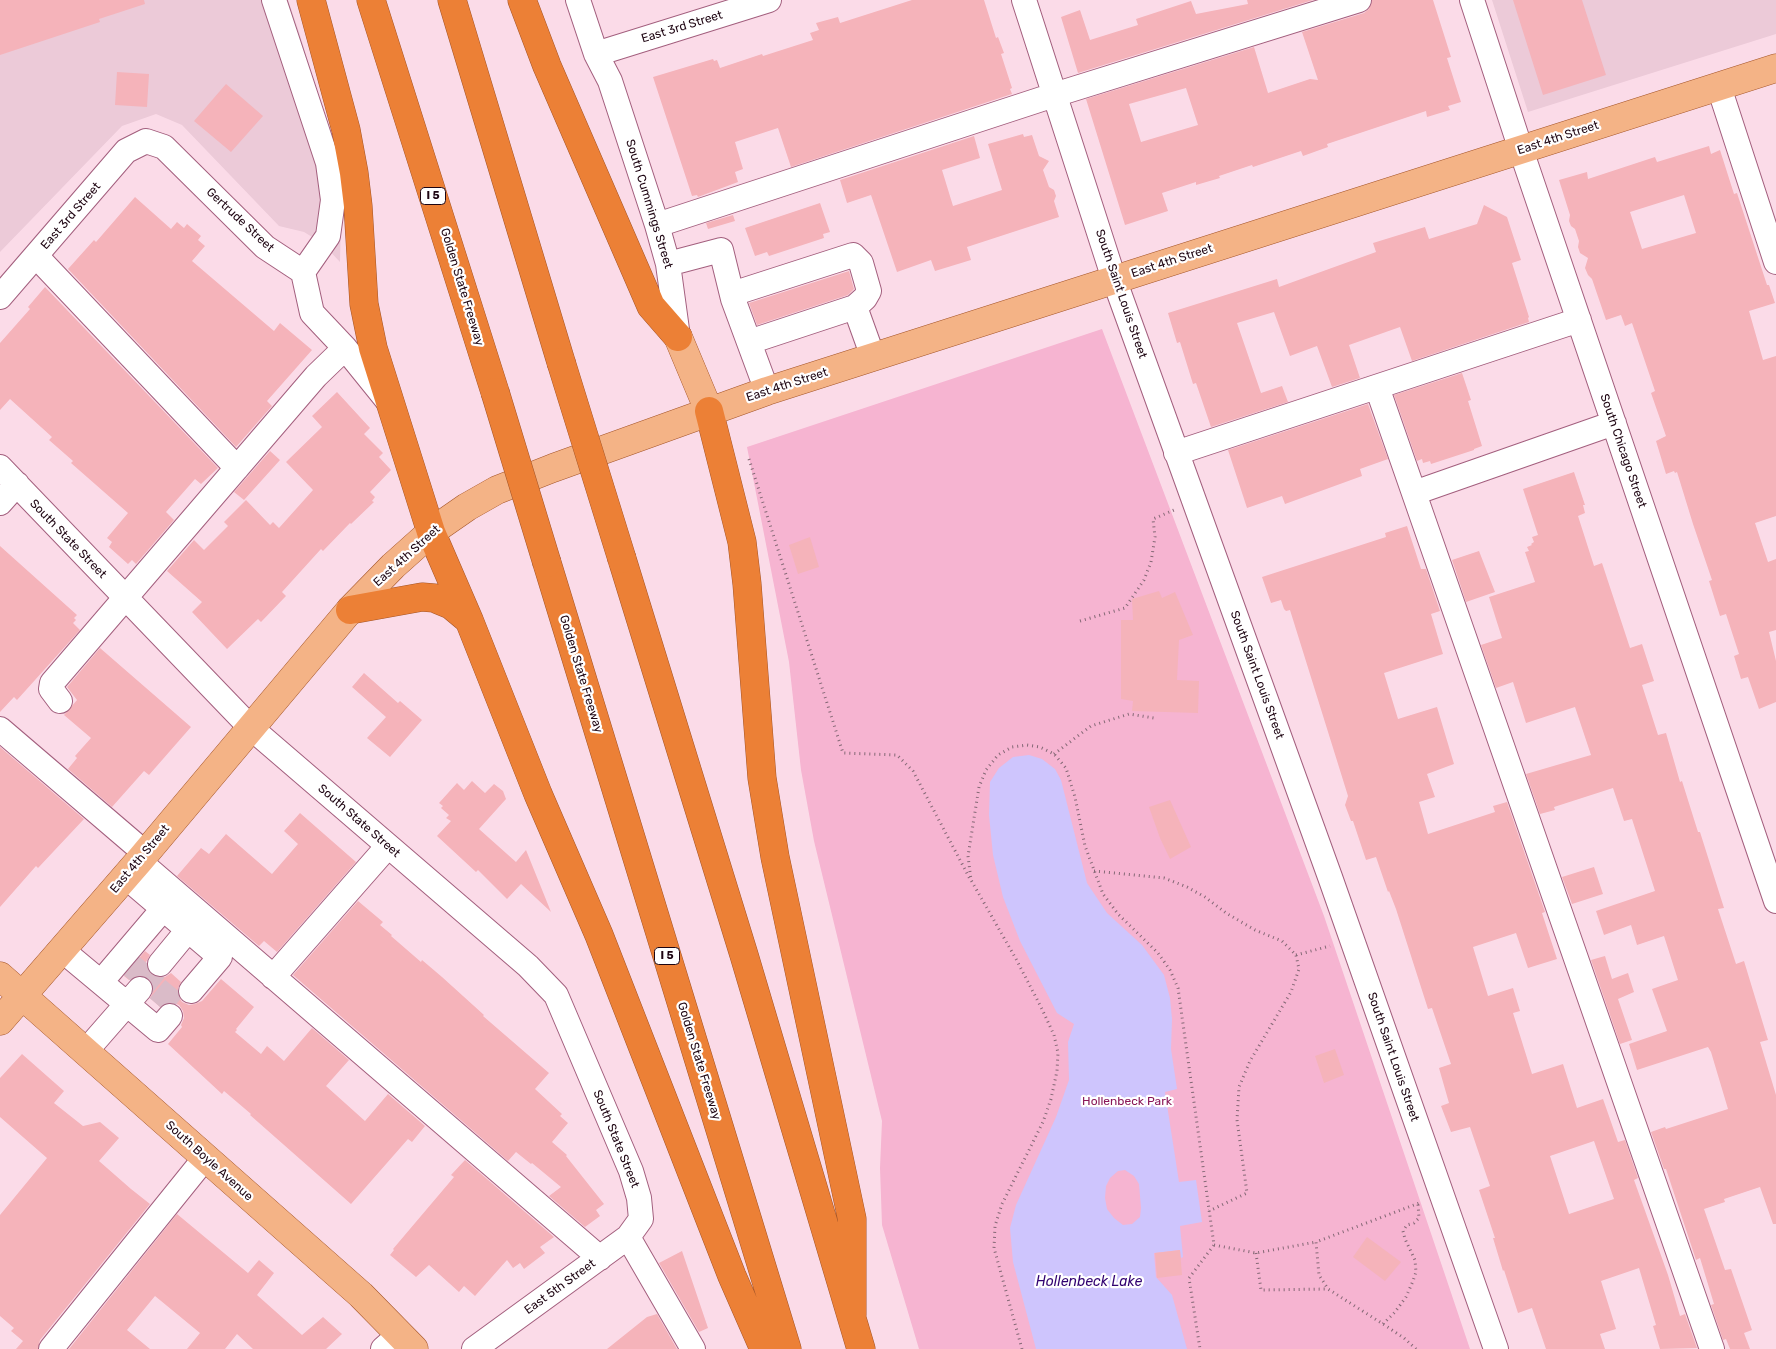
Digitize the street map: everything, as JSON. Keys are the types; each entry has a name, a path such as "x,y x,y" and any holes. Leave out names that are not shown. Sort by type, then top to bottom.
{"highway":[{"path":"311,0 346,130 358,206 364,304 373,348 431,532 469,620 538,794 600,935 732,1276 764,1349"},
{"name":"Golden State Freeway","path":"371,0 495,392 787,1349"},
{"path":"452,0 561,362 747,965 861,1349"},
{"path":"522,0 547,66 651,306 678,337"},
{"path":"709,411 742,542 762,778 775,857 852,1219 852,1315"},
{"path":"350,610 422,597 434,598 451,605 469,620"}],"main road":[{"name":"East 4th Street","path":"0,1021 136,864 350,610 393,566 431,532 467,507 497,490 767,391 1776,68"},
{"name":"South Cummings Street","path":"678,337 709,411"},
{"name":"South Boyle Avenue","path":"0,976 204,1158 327,1264 399,1344"}],"street":[{"path":"274,0 328,163 333,200 328,236 303,272 312,313 345,348 390,404"},
{"name":"South Cummings Street","path":"578,0 596,54 610,81 657,225 668,264 678,337"},
{"name":"East 3rd Street","path":"596,54 769,0"},
{"name":"South Saint Louis Street","path":"1024,0 1114,279 1352,940 1496,1349"},
{"path":"657,225 1054,95 1359,0"},
{"name":"South Chicago Street","path":"1472,0 1521,150 1776,901"},
{"path":"1719,87 1776,262"},
{"name":"Gertrude Street","path":"146,141 164,147 265,247 303,272"},
{"name":"East 3rd Street","path":"0,297 126,152 146,141"},
{"path":"668,264 721,250 732,294 767,391"},
{"path":"732,294 853,255 861,263 869,291 865,298 855,307 749,342"},
{"path":"36,256 237,468"},
{"path":"855,307 873,357"},
{"path":"1176,453 1579,320"},
{"path":"60,702 50,689 52,682 126,599 316,376 345,348"},
{"path":"1377,387 1712,1349"},
{"path":"1414,493 1614,423"},
{"name":"South State Street","path":"0,467 250,727 528,966 556,995 631,1171 639,1198 634,1228"},
{"path":"0,503 17,484"},
{"path":"0,729 136,864 273,977 600,1258"},
{"path":"273,977 388,846"},
{"path":"136,864 176,919 220,957 186,986"},
{"path":"154,958 176,919"},
{"path":"85,1052 121,989 176,919"},
{"path":"62,950 159,1014"},
{"path":"51,1349 204,1158"},
{"path":"634,1228 692,1349"},
{"name":"East 5th Street","path":"474,1349 600,1258 634,1228"}],"path":[{"path":"746,451 843,753 897,755 913,771 1016,960 1054,1035 1058,1053 1053,1090 1031,1148 1002,1204 995,1226 994,1248 1022,1349"},
{"path":"1080,621 1125,608 1144,580 1151,562 1155,538 1153,519 1194,502"},
{"path":"1054,754 1091,726 1129,714 1154,718"},
{"path":"971,880 968,856 979,787 986,770 998,755 1012,747 1027,745 1040,747 1054,754 1066,768 1075,797 1085,846 1103,894 1118,914 1158,953 1170,970 1178,988 1214,1245 1189,1278 1200,1349"},
{"path":"1093,870 1164,878 1187,887 1205,897 1226,914 1255,930 1282,941 1296,955 1299,969 1292,992 1250,1061 1239,1086 1237,1120 1247,1193 1209,1211"},
{"path":"1296,955 1352,940"},
{"path":"1214,1245 1256,1253 1316,1242 1442,1195"},
{"path":"1382,1324 1395,1312 1406,1297 1416,1272 1415,1260 1403,1231 1407,1225 1414,1223 1420,1218 1418,1204"},
{"path":"1316,1242 1319,1275 1328,1290 1404,1338 1416,1349"},
{"path":"1256,1253 1261,1290 1328,1290"}],"shaded area":[{"path":"0,0 288,0 342,173 340,262 322,243 304,232 279,226 182,125 156,114 122,126 0,252"},
{"path":"1492,0 1776,0 1776,34 1528,112"}],"green space":[{"name":"Hollenbeck Park","path":"1102,329 1324,916 1470,1349 919,1349 882,1225 880,1168 882,1121 814,841 801,770 789,662 747,447"}],"water":[{"name":"Hollenbeck Lake","path":"1029,755 1042,759 1055,769 1061,780 1087,883 1107,913 1142,945 1164,975 1170,998 1172,1019 1171,1049 1177,1089 1165,1092 1179,1182 1196,1180 1202,1222 1180,1226 1183,1257 1181,1258 1180,1250 1154,1253 1156,1277 1172,1295 1187,1349 1036,1349 1013,1262 1010,1228 1016,1205 1056,1117 1069,1080 1068,1042 1074,1024 1057,1013 1020,941 1003,897 993,855 989,815 990,782 999,768 1013,757","holes":["1125,1170 1134,1176 1139,1184 1140,1217 1132,1224 1123,1225 1107,1209 1105,1198 1106,1186 1110,1178 1118,1171"]}],"building":[{"path":"0,0 144,0 145,4 99,19 100,22 0,55"},
{"path":"912,0 984,0 996,38 998,37 1004,53 1001,54 1012,88 1010,89 1012,94 791,167 778,128 735,142 743,169 735,172 738,182 698,197 697,195 692,196 653,77 713,59 714,61 717,60 720,68 762,54 763,56 813,40 810,33 819,30 816,23 838,17 840,23"},
{"path":"1247,0 1313,0 1078,73 1061,17 1080,10 1090,40 1138,25 1136,19 1191,1 1196,14 1248,4"},
{"path":"1372,0 1433,0 1451,57 1447,58 1461,102 1448,106 1450,110 1427,117 1426,111 1327,144 1328,147 1303,156 1301,151 1219,176 1220,178 1196,185 1196,182 1162,193 1168,211 1125,225 1086,99 1254,47 1268,93 1310,79 1318,80 1302,32 1364,13 1369,9","holes":["1186,88 1198,125 1141,142 1129,104"]},
{"path":"1513,0 1582,0 1606,75 1543,95"},
{"path":"117,72 149,74 147,107 115,105"},
{"path":"226,84 263,116 231,152 194,121"},
{"path":"1023,134 1024,137 1032,135 1039,156 1049,161 1043,170 1049,187 1054,190 1056,196 1054,201 1059,217 967,247 971,260 935,271 931,260 897,272 871,195 847,203 840,180 974,136 980,158 942,170 953,206 1002,190 988,144"},
{"path":"1709,146 1711,154 1720,150 1734,194 1737,193 1767,285 1769,285 1775,303 1749,311 1763,360 1776,356 1776,516 1755,523 1768,562 1776,559 1776,630 1769,632 1776,661 1776,702 1759,709 1748,677 1741,679 1734,656 1739,654 1726,614 1720,616 1709,581 1712,580 1677,472 1675,473 1674,471 1666,474 1656,441 1666,436 1651,393 1655,391 1632,323 1625,326 1621,315 1606,320 1592,279 1585,268 1588,258 1580,253 1575,229 1569,221 1570,215 1559,180 1587,172 1588,179 1655,157 1657,162","holes":["1684,195 1696,233 1642,249 1630,212"]},
{"path":"135,197 171,229 177,222 184,228 187,224 201,236 198,240 205,246 192,261 274,331 280,323 312,350 267,401 272,406 236,447 68,269 94,240 96,242"},
{"path":"820,203 830,232 823,234 824,238 769,256 767,252 755,256 745,228"},
{"path":"1484,205 1507,217 1521,260 1512,263 1529,322 1412,361 1400,327 1349,345 1360,378 1332,387 1317,346 1290,356 1274,312 1237,323 1261,393 1282,386 1288,402 1211,427 1196,383 1193,384 1180,342 1177,343 1168,313 1277,279 1279,287 1376,252 1373,243 1425,227 1429,239 1477,224"},
{"path":"733,215 735,221 708,229 706,223"},
{"path":"849,271 854,289 848,295 757,325 749,303"},
{"path":"45,287 218,468 201,484 195,479 166,512 174,520 136,564 132,560 128,564 109,547 112,542 107,538 128,513 71,463 73,461 49,440 52,437 10,399 0,410 0,343 30,309 28,307"},
{"path":"1462,373 1471,400 1468,401 1482,446 1431,464 1430,461 1423,463 1422,459 1417,461 1394,395"},
{"path":"337,392 370,428 364,434 383,453 379,457 391,470 370,492 375,497 372,501 374,502 323,551 321,549 282,592 286,596 261,622 258,619 227,649 192,612 202,602 167,571 194,540 204,550 228,526 224,522 246,500 270,525 273,522 279,528 313,490 286,462 322,427 312,416"},
{"path":"1368,404 1388,459 1360,469 1362,476 1285,504 1282,496 1247,508 1228,450"},
{"path":"270,451 280,460 244,500 234,492"},
{"path":"1574,472 1585,505 1583,505 1585,513 1578,516 1594,566 1602,563 1630,648 1642,644 1654,681 1642,685 1658,735 1666,733 1680,782 1682,781 1698,832 1700,832 1724,908 1718,909 1736,964 1744,961 1768,1040 1760,1042 1776,1095 1776,1224 1773,1224 1760,1187 1724,1199 1725,1202 1704,1209 1725,1270 1731,1269 1752,1330 1744,1333 1750,1349 1730,1349 1726,1339 1723,1340 1711,1305 1714,1304 1700,1258 1696,1260 1666,1169 1664,1169 1651,1132 1728,1109 1711,1052 1708,1047 1637,1070 1629,1044 1667,1031 1652,989 1678,980 1664,936 1637,945 1631,925 1604,935 1596,911 1655,891 1632,819 1624,821 1613,788 1554,807 1555,810 1540,814 1526,774 1591,755 1575,707 1526,723 1513,682 1496,688 1481,645 1502,638 1489,597 1535,582 1525,552 1529,551 1527,547 1534,542 1532,537 1538,535 1523,489"},
{"path":"1407,526 1421,569 1426,569 1440,611 1431,614 1443,654 1384,673 1398,719 1437,707 1454,764 1427,774 1435,797 1419,802 1428,834 1495,812 1493,806 1507,802 1545,912 1542,913 1557,959 1528,968 1516,933 1473,947 1488,996 1513,988 1520,1011 1513,1013 1532,1074 1563,1064 1577,1108 1603,1099 1618,1142 1625,1140 1638,1178 1634,1180 1668,1275 1680,1316 1685,1314 1697,1348 1660,1349 1653,1326 1656,1325 1639,1268 1601,1281 1616,1329 1600,1334 1605,1349 1546,1349 1532,1308 1518,1313 1503,1271 1493,1238 1495,1238 1479,1190 1490,1186 1470,1127 1451,1132 1441,1106 1449,1103 1439,1068 1451,1064 1432,1008 1428,1009 1396,909 1376,857 1366,860 1353,821 1351,821 1345,805 1348,796 1290,610 1286,611 1284,609 1281,600 1271,603 1262,577 1386,537 1385,533","holes":["1594,1141 1614,1199 1569,1214 1550,1156"]},
{"path":"810,537 819,567 798,574 789,545"},
{"path":"0,546 77,615 73,623 80,630 17,700 14,697 0,712"},
{"path":"1479,551 1495,592 1466,602 1452,560"},
{"path":"1159,591 1162,598 1175,592 1193,635 1179,640 1177,680 1199,681 1198,713 1132,711 1133,701 1121,699 1121,620 1133,620 1132,599"},
{"path":"100,648 191,727 149,775 144,771 112,807 68,769 77,758 75,756 91,738 64,715 77,700 67,687"},
{"path":"364,673 398,703 400,701 422,720 390,757 367,738 386,717 352,687"},
{"path":"0,747 84,819 38,868 36,866 0,907"},
{"path":"472,781 485,793 494,784 503,791 506,799 479,829 516,862 526,850 551,912 521,884 507,899 478,870 476,872 437,836 451,821 446,818 449,815 441,808 443,806 439,803 457,783 464,790"},
{"path":"1170,800 1191,847 1170,859 1149,807"},
{"path":"300,813 356,862 277,952 264,941 259,946 177,876 201,848 209,854 226,834 272,874 298,844 284,831"},
{"path":"1594,867 1603,894 1572,904 1562,877"},
{"path":"358,901 383,922 380,925 391,936 442,977 483,1016 549,1073 535,1089 562,1114 560,1116 568,1123 552,1142 567,1155 604,1204 596,1210 600,1216 585,1227 549,1196 561,1187 516,1152 508,1161 293,975"},
{"path":"145,951 150,955 146,962 151,974 158,978 165,977 171,973 181,982 178,988 178,995 182,1002 189,1005 202,1001 221,979 254,1007 235,1032 261,1054 267,1046 284,1061 312,1028 349,1060 326,1086 365,1121 388,1094 425,1126 412,1142 408,1139 351,1204 224,1091 222,1094 168,1044 182,1027 183,1011 179,1005 173,1003 166,1003 160,1007 150,998 153,992 153,985 149,978 142,975 129,980 124,976"},
{"path":"1605,956 1612,979 1628,973 1634,992 1618,999 1632,1040 1620,1044 1591,960"},
{"path":"1335,1049 1344,1075 1324,1083 1315,1056"},
{"path":"22,1054 64,1091 54,1103 83,1126 100,1122 119,1138 99,1161 150,1204 40,1340 38,1349 16,1349 23,1341 11,1331 14,1328 0,1316 0,1215 47,1158 0,1117 0,1078"},
{"path":"465,1160 554,1237 540,1247 545,1253 524,1269 520,1263 513,1268 507,1260 475,1296 464,1286 459,1292 429,1265 416,1277 390,1255 454,1177 451,1175"},
{"path":"177,1214 248,1273 259,1260 274,1273 257,1295 302,1335 323,1317 342,1334 326,1349 253,1349 237,1334 225,1349 187,1349 200,1333 155,1296 127,1330 150,1349 69,1349"},
{"path":"1367,1237 1401,1262 1385,1281 1353,1257"},
{"path":"1180,1250 1182,1275 1157,1278 1155,1253"},
{"path":"682,1251 708,1328 699,1332 659,1263"},
{"path":"657,1314 677,1349 607,1349 647,1317"}],"tunnel":[{"path":"126,977 147,952"},
{"path":"140,989 160,964"},
{"path":"159,1006 180,981"}]}
